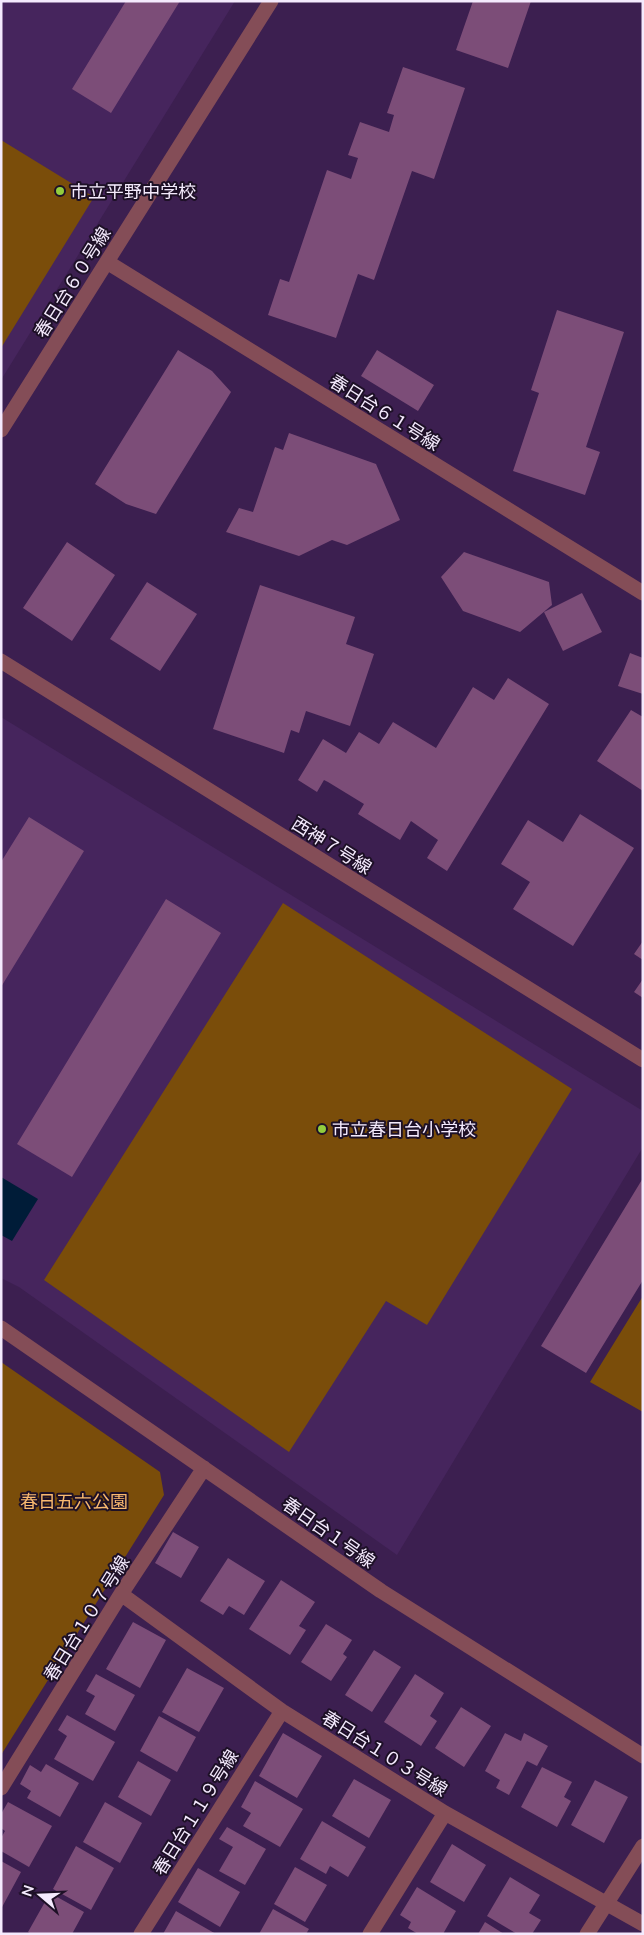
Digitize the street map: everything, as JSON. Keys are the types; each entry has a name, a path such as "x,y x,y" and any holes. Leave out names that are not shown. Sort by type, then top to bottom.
{"street":[{"name":"春日台６０号線","path":"1,430 271,1"},
{"name":"春日台６１号線","path":"107,262 643,593"},
{"name":"西神７号線","path":"1,661 643,1060"},
{"name":"春日台１号線","path":"1,1328 381,1591 643,1756"},
{"name":"春日台１０７号線","path":"1,1788 122,1594 204,1468"},
{"name":"春日台１０３号線","path":"122,1594 282,1711 446,1813 643,1924"},
{"name":"春日台１１９号線","path":"141,1934 282,1711"},
{"path":"370,1934 446,1813"},
{"path":"586,1934 643,1846"}],"shaded area":[{"name":"市立平野中学校","path":"1,1 235,1 1,380"},
{"name":"市立春日台小学校","path":"1,717 643,1111 643,1147 397,1555 19,1287 1,1278"}],"green space":[{"path":"1,140 94,197 1,348"},
{"path":"283,903 572,1089 427,1325 386,1301 289,1452 44,1280"},
{"path":"643,1296 643,1412 590,1382"},
{"name":"春日五六公園","path":"1,1362 160,1472 164,1495 1,1755"}],"water":[{"path":"1,1177 38,1199 12,1241 1,1235"}],"building":[{"path":"126,1 180,1 111,113 72,89"},
{"path":"473,1 531,1 508,68 456,50"},
{"path":"403,67 465,88 434,179 412,171 374,280 358,274 336,338 268,315 280,279 289,282 327,170 351,179 358,158 348,155 360,122 389,132 394,115 387,113"},
{"path":"557,310 624,332 586,447 600,452 585,495 513,471 539,393 531,390"},
{"path":"178,350 212,371 231,392 156,514 126,504 95,484"},
{"path":"377,350 434,385 418,411 361,376"},
{"path":"289,433 376,464 400,520 347,545 332,540 299,556 226,532 239,508 253,512 275,447 283,450"},
{"path":"67,542 115,575 72,641 23,608"},
{"path":"464,552 549,582 552,605 520,632 463,611 441,577"},
{"path":"147,582 197,614 160,671 110,639"},
{"path":"260,585 355,617 346,644 374,654 350,726 306,711 299,733 291,730 284,753 213,729"},
{"path":"582,593 602,632 563,651 544,612"},
{"path":"630,653 643,658 643,694 618,686"},
{"path":"508,678 549,704 447,871 427,858 438,840 411,821 400,840 358,814 364,804 328,782 324,780 317,792 298,780 323,739 346,753 359,732 379,744 393,722 436,748 473,687 494,700"},
{"path":"631,710 643,717 643,791 597,761"},
{"path":"580,814 634,848 573,946 513,909 530,882 501,864 528,820 563,842"},
{"path":"29,817 84,851 1,987 1,862"},
{"path":"166,899 221,933 72,1177 17,1144"},
{"path":"643,941 643,960 634,954"},
{"path":"643,979 643,998 634,992"},
{"path":"643,1178 643,1280 586,1373 541,1346"},
{"path":"173,1532 199,1547 181,1578 155,1563"},
{"path":"228,1558 265,1581 244,1615 229,1606 223,1615 200,1601"},
{"path":"281,1580 315,1602 299,1626 306,1630 290,1655 249,1629"},
{"path":"133,1622 166,1640 140,1688 106,1669"},
{"path":"326,1624 352,1640 343,1654 347,1657 331,1681 301,1662"},
{"path":"374,1650 401,1667 372,1712 345,1695"},
{"path":"187,1668 224,1688 199,1732 162,1712"},
{"path":"96,1674 135,1695 115,1731 85,1714 95,1696 86,1691"},
{"path":"415,1674 444,1693 430,1716 437,1721 421,1746 384,1722"},
{"path":"461,1707 491,1726 464,1767 435,1748"},
{"path":"67,1715 115,1742 93,1781 54,1759 67,1736 58,1730"},
{"path":"159,1716 196,1737 177,1772 140,1751"},
{"path":"283,1733 322,1756 297,1798 259,1776"},
{"path":"505,1733 521,1741 524,1733 548,1746 537,1766 527,1761 509,1795 496,1788 500,1780 485,1771"},
{"path":"138,1761 171,1780 151,1816 118,1797"},
{"path":"46,1764 79,1783 60,1817 27,1798 31,1791 20,1784 30,1765 41,1772"},
{"path":"542,1767 572,1782 564,1797 571,1801 557,1827 521,1807"},
{"path":"354,1779 391,1800 369,1838 332,1816"},
{"path":"595,1780 628,1797 604,1843 571,1825"},
{"path":"255,1781 303,1809 280,1847 243,1826 251,1813 241,1807"},
{"path":"8,1802 52,1826 29,1867 1,1851 1,1838 5,1831 1,1828 1,1814"},
{"path":"105,1802 142,1823 120,1863 83,1842"},
{"path":"322,1821 366,1847 348,1877 330,1866 326,1874 300,1859"},
{"path":"227,1827 266,1849 245,1885 219,1871 233,1847 219,1839"},
{"path":"452,1844 486,1865 464,1902 430,1882"},
{"path":"76,1846 114,1868 91,1910 53,1889"},
{"path":"1,1861 21,1872 1,1909"},
{"path":"295,1867 327,1885 305,1922 274,1904"},
{"path":"198,1868 240,1892 220,1927 178,1902"},
{"path":"510,1877 540,1895 529,1913 541,1920 532,1934 517,1934 487,1916"},
{"path":"417,1887 456,1911 443,1934 418,1934 408,1928 411,1922 400,1915"},
{"path":"50,1893 84,1912 72,1934 31,1934 28,1932"},
{"path":"273,1909 309,1929 306,1934 259,1934"},
{"path":"176,1911 188,1918 216,1934 163,1934"},
{"path":"485,1922 504,1934 478,1934"}],"place":[{"name":"市立平野中学校","path":"60,191"},
{"name":"市立春日台小学校","path":"322,1129"}]}
